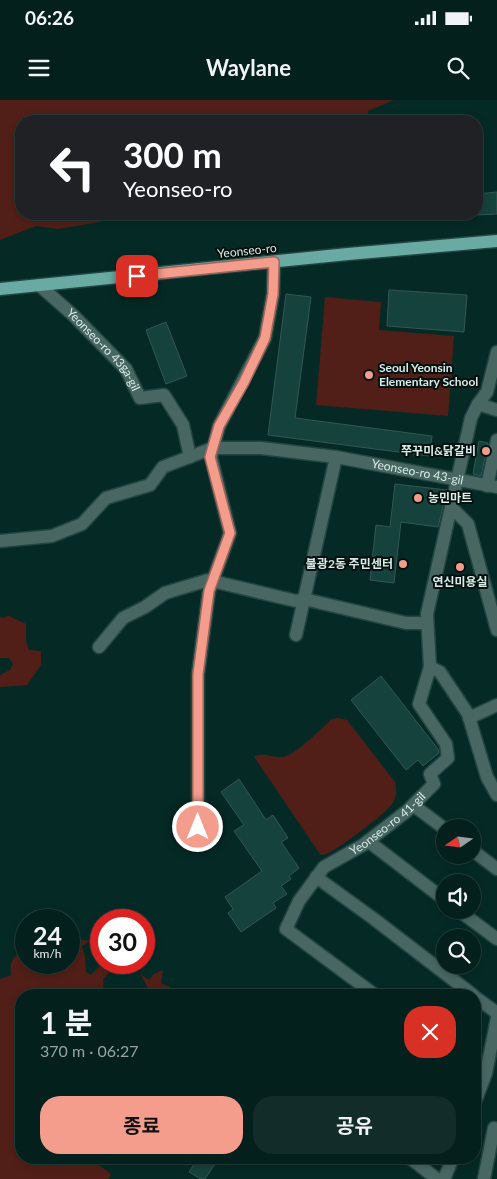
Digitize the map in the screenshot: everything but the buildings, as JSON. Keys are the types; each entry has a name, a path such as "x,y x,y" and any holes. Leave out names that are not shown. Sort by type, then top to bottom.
{"main road":[{"name":"Yeonseo-ro","path":"0,289 497,241"}],"street":[{"path":"198,827 198,674 209,591 230,533 210,457 219,426 244,382 265,338 273,294 274,262"},
{"name":"Yeonseo-ro 43ga-gil","path":"39,285 126,369 140,398 164,395 183,425 190,456"},
{"name":"Yeonseo-ro 41-gil","path":"367,989 286,929 299,901 324,867 368,841 413,805 434,784 430,774 448,758 446,744 419,704 430,667 427,614 471,418 487,392 497,352"},
{"path":"478,404 497,410"},
{"path":"492,486 497,440"},
{"path":"0,541 52,536 82,524 106,498 150,485 163,467 213,448"},
{"name":"Yeonseo-ro 43-gil","path":"213,448 261,448 336,457 492,486"},
{"path":"296,635 336,457"},
{"path":"452,508 468,524 493,597 497,630"},
{"path":"98,647 123,618 145,607 165,593 208,580 296,601 304,599 406,623 427,623"},
{"path":"430,667 440,672 469,718 487,777 495,786"},
{"path":"469,718 497,705"},
{"path":"413,805 436,822"},
{"path":"368,841 436,893"},
{"path":"481,857 497,869"},
{"path":"316,877 465,989"},
{"path":"470,919 497,939"},
{"path":"481,1001 497,1013"},
{"path":"481,1069 497,1018"},
{"path":"484,1179 494,1128"},
{"path":"418,1164 437,1179"},
{"path":"444,1179 450,1164"}],"shaded area":[{"path":"0,100 394,100 368,111 368,115 15,115 15,220 102,220 100,222 58,229 36,226 0,240"},
{"path":"325,297 381,302 379,330 454,336 448,416 316,405"},
{"path":"0,616 1,618 9,616 26,624 26,641 29,650 41,651 41,665 27,685 0,687 0,675 10,670 13,664 9,658 0,658"},
{"path":"332,719 347,720 395,782 396,793 392,804 380,816 349,840 324,855 320,854 255,756 282,757 291,754"},
{"path":"80,939 90,941 82,946 86,972 91,975 108,974 103,979 104,989 15,989 15,1164 97,1164 111,1175 108,1179 0,1179 0,979 11,975 13,959 15,957 15,974 80,974"},
{"path":"163,970 161,983 171,989 148,989 140,974 149,980 154,974"}],"place":[{"name":"Seoul Yeonsin Elementary School","path":"369,375"},
{"name":"쭈꾸미&닭갈비","path":"486,451"},
{"name":"농민마트","path":"418,498"},
{"name":"불광2동 주민센터","path":"403,564"},
{"name":"연신미용실","path":"460,567"}],"route":[{"path":"137,276 274,262 273,294 265,338 244,382 219,426 210,457 230,533 209,591 198,674 198,827"}]}
